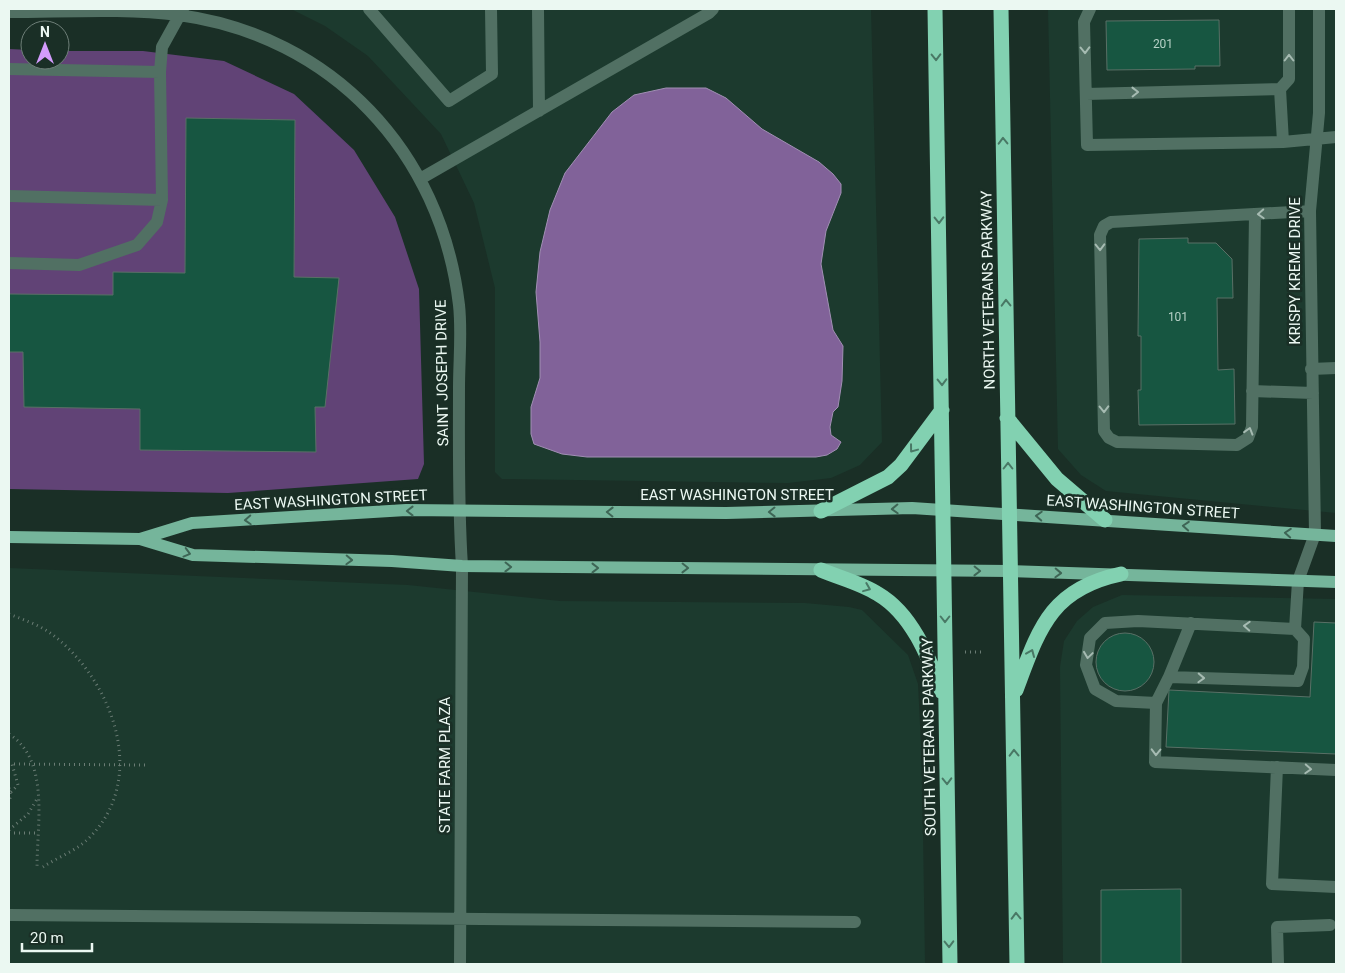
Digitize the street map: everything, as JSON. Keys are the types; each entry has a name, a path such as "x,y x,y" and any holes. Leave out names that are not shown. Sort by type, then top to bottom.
{"highway":[{"path":"935,9 944,510"},
{"name":"NORTH VETERANS PARKWAY","path":"1001,9 1010,571"},
{"path":"821,511 888,477 901,465 942,410"},
{"path":"1007,418 1057,479 1105,520"},
{"name":"SOUTH VETERANS PARKWAY","path":"944,510 950,964"},
{"path":"821,570 877,593 890,602 907,621 926,651 945,699"},
{"path":"1010,571 1017,964"},
{"path":"1013,699 1040,630 1059,603 1083,586 1100,579 1122,574"}],"main road":[{"name":"EAST WASHINGTON STREET","path":"140,539 192,523 406,510 726,513 912,508 1336,536"},
{"name":"EAST WASHINGTON STREET","path":"9,537 140,539 193,555 384,561 462,566 1010,571 1336,582"}],"street":[{"path":"369,9 449,100 492,74 491,9"},
{"path":"538,9 539,111"},
{"path":"420,179 709,14 713,9"},
{"path":"1090,9 1084,22 1087,145 1283,142 1336,136"},
{"path":"1283,142 1280,89 1289,79 1289,9"},
{"name":"KRISPY KREME DRIVE","path":"1315,534 1310,211 1319,113 1319,9"},
{"name":"SAINT JOSEPH DRIVE","path":"9,12 180,12 230,25 266,38 301,56 338,80 356,95 387,128 420,179 444,234 456,284 459,309 459,511 462,566"},
{"path":"9,263 79,265 137,245 157,222 162,200 160,72 163,42 180,12"},
{"path":"9,69 160,72"},
{"path":"1086,94 1280,89"},
{"path":"9,196 162,200"},
{"path":"1255,214 1252,427 1248,438 1237,445 1117,442 1109,438 1104,431 1100,235 1104,226 1111,222 1255,214 1310,211"},
{"path":"1311,369 1336,368"},
{"path":"1252,391 1312,392"},
{"path":"1295,629 1298,581 1315,534"},
{"name":"STATE FARM PLAZA","path":"460,964 462,566"},
{"path":"1156,703 1116,701 1095,689 1086,665 1090,638 1105,623 1138,620 1295,629 1304,639 1303,667 1298,681 1168,677"},
{"path":"1191,623 1156,703 1155,762 1336,770"},
{"path":"1277,767 1272,884 1336,887"},
{"path":"9,915 855,922"},
{"path":"1278,964 1277,927 1330,926"}],"path":[{"path":"9,614 52,634 69,649 100,687 110,712 119,745 120,782 112,806 88,839 44,866"},
{"path":"964,652 982,652"},
{"path":"9,734 18,740 28,751 34,764 38,798 37,866"},
{"path":"9,801 10,790 18,785 10,764 144,765"},
{"path":"9,831 28,814 38,798"},
{"path":"9,831 37,833"}],"shaded area":[{"path":"291,9 871,9 882,442 860,465 831,478 788,483 502,479 495,472 495,288 474,203 441,134 368,56 325,26"},
{"path":"1048,9 1336,9 1336,513 1106,491 1081,475 1058,449"},
{"path":"9,49 20,50 20,70 70,70 70,51 143,51 224,61 294,94 354,150 395,217 419,289 424,464 418,479 228,493 9,489"},
{"path":"666,88 706,88 726,98 762,129 819,162 841,184 841,193 826,231 821,264 833,330 843,346 842,381 838,407 833,412 830,427 831,435 841,442 837,449 827,455 816,457 587,457 562,454 534,444 531,434 531,407 540,378 540,342 536,292 540,252 550,210 565,173 612,112 634,95"},
{"path":"9,568 408,585 560,601 805,603 862,610 908,655 918,684 922,765 925,964 9,964"},
{"path":"1122,595 1336,599 1336,964 1063,964 1060,667 1064,641 1077,621 1093,607"}],"building":[{"path":"1219,20 1220,66 1195,66 1195,69 1107,70 1106,21"},
{"path":"186,118 295,120 294,277 339,278 325,407 315,407 316,452 140,450 140,409 24,407 23,352 9,352 9,294 113,295 113,272 185,273"},
{"path":"1188,238 1188,243 1216,243 1232,259 1233,298 1217,298 1218,370 1234,369 1235,424 1139,425 1138,390 1141,390 1141,336 1138,336 1139,239"},
{"path":"1314,622 1336,623 1336,754 1166,747 1169,690 1310,697"},
{"path":"1125,633 1136,635 1149,646 1154,662 1152,673 1141,686 1125,691 1114,689 1101,678 1096,662 1098,651 1109,638"},
{"path":"1181,889 1181,964 1101,964 1101,890"}]}
